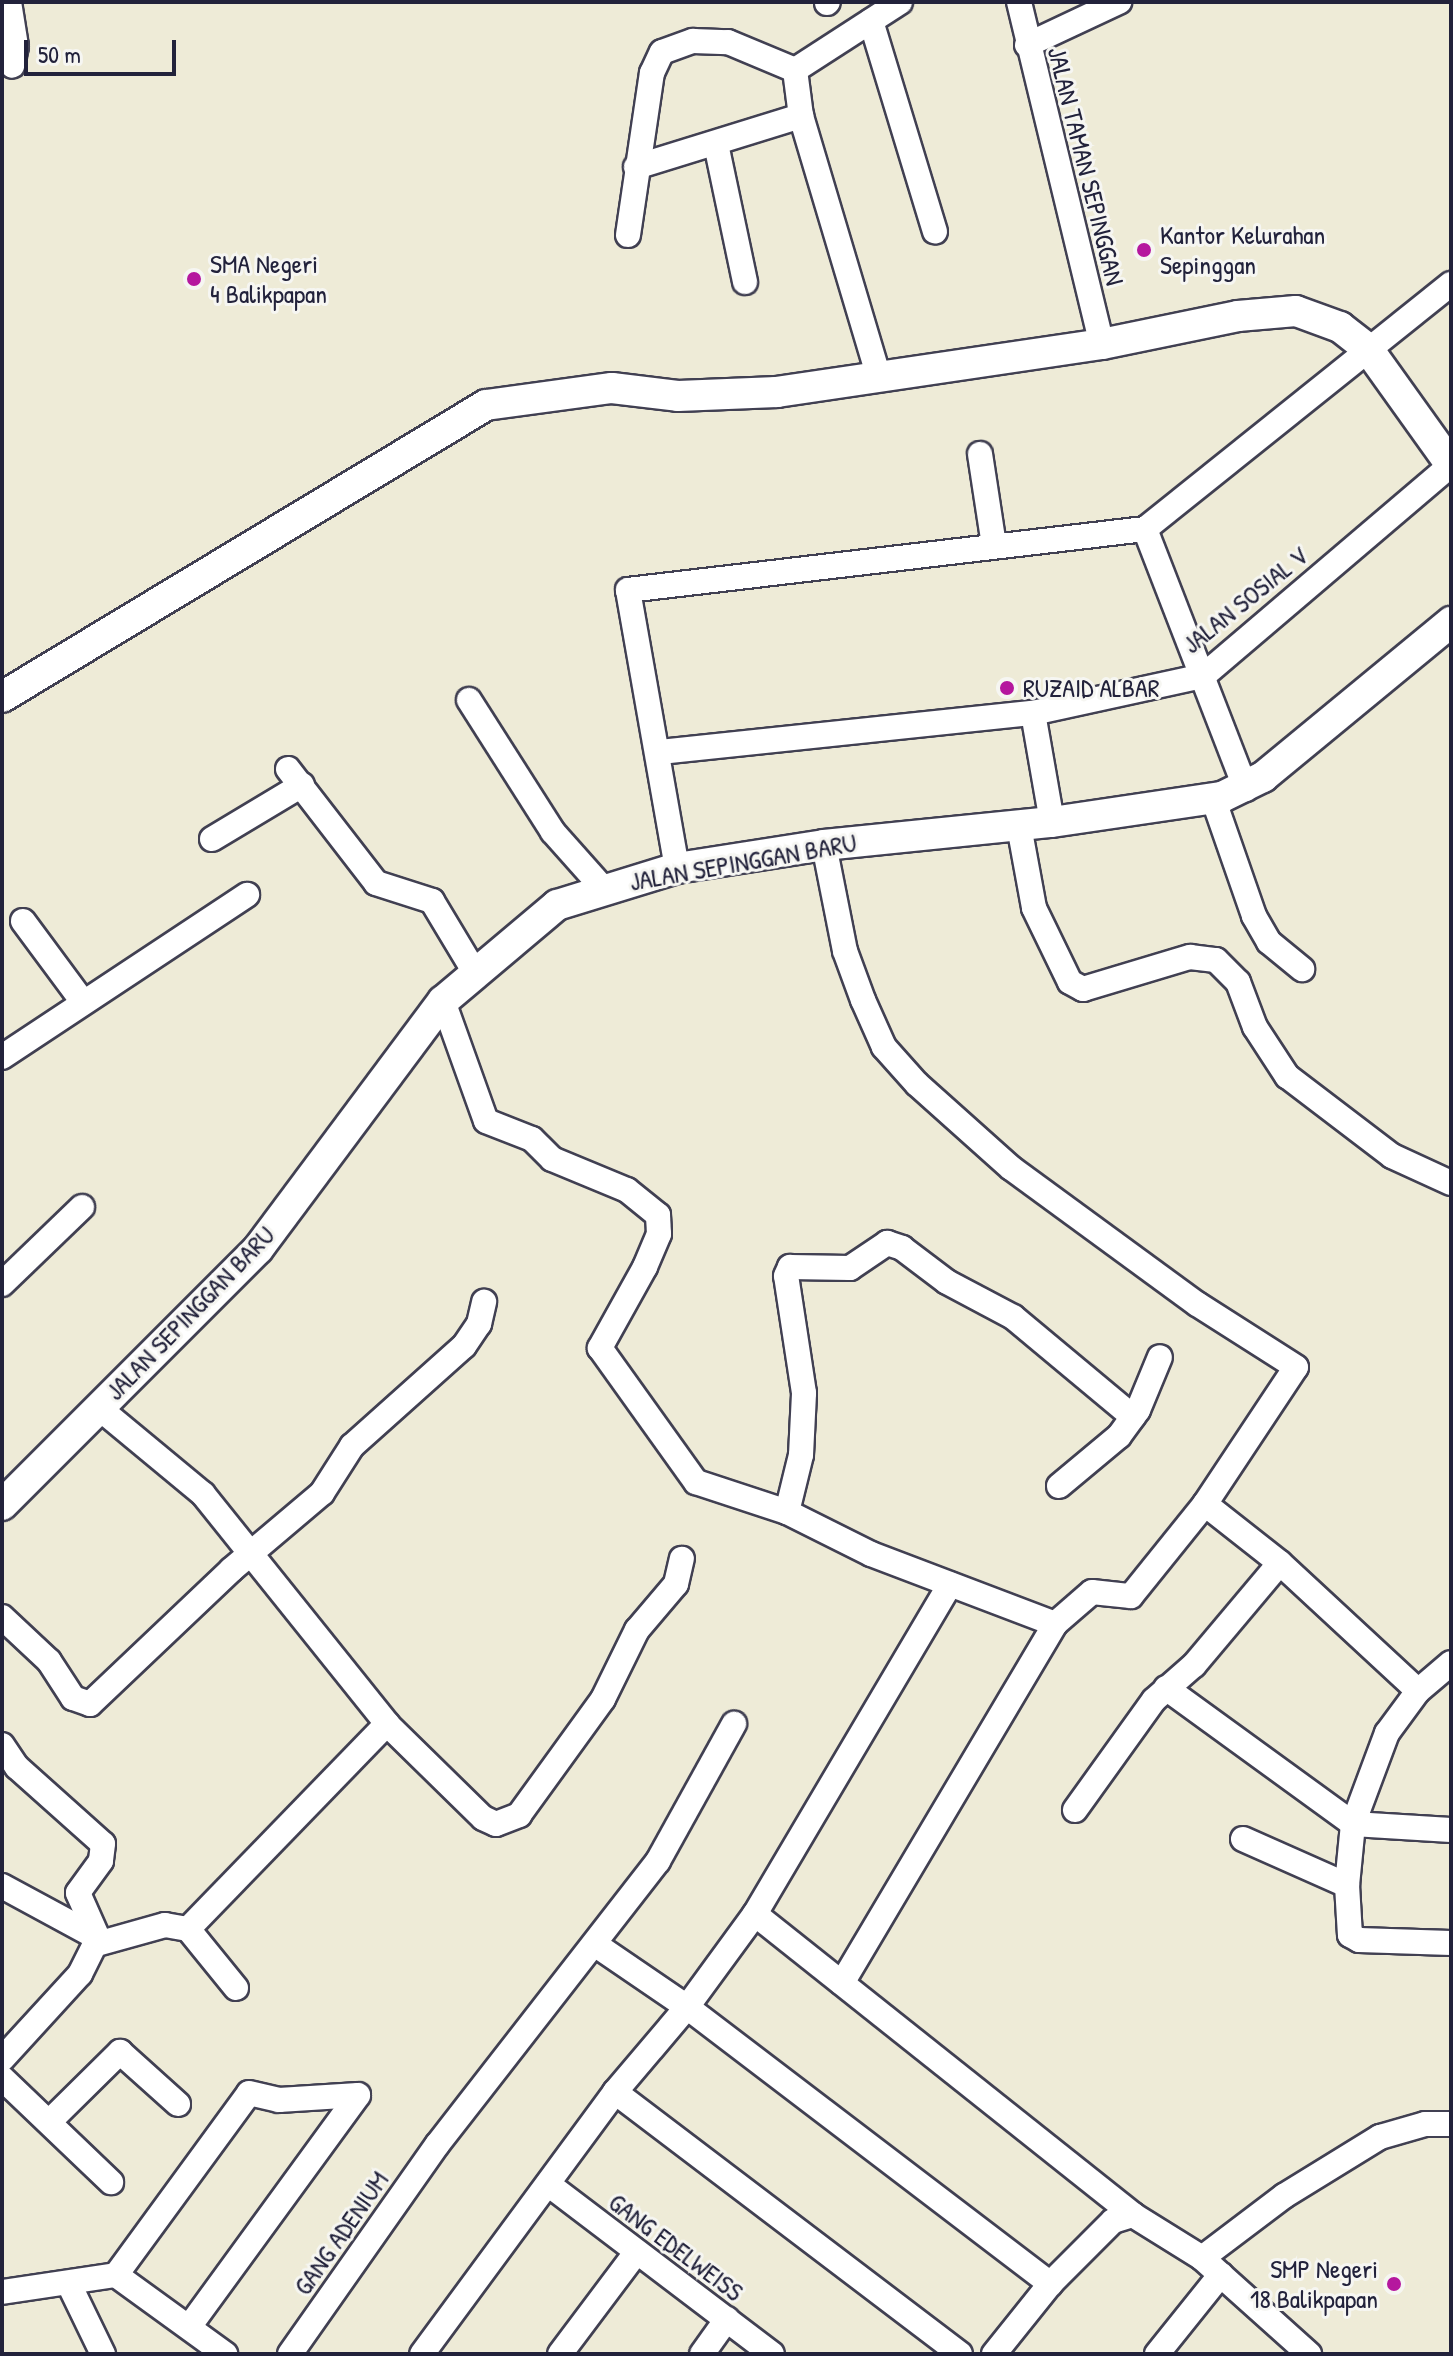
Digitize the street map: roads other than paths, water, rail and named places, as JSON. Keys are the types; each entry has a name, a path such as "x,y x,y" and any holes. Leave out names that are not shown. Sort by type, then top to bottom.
{"street":[{"path":"9,2 16,46 12,66"},
{"path":"795,70 900,2"},
{"name":"JALAN TAMAN SEPINGGAN","path":"1019,2 1102,344"},
{"path":"1027,45 1119,2"},
{"path":"871,21 935,231"},
{"path":"628,235 652,73 662,52 693,41 728,42 795,70"},
{"path":"795,70 801,116 879,378"},
{"path":"636,167 801,116"},
{"path":"716,144 745,282"},
{"path":"677,868 660,752 628,590 1145,529 1451,284"},
{"path":"2,697 486,405 612,388 678,396 764,393 1102,344 1238,316 1296,311 1340,327 1368,349 1450,460"},
{"path":"980,454 994,546"},
{"name":"JALAN SOSIAL V","path":"660,752 1033,713 1203,676 1450,460"},
{"path":"1145,529 1246,789"},
{"name":"JALAN SEPINGGAN BARU","path":"2,1505 258,1249 443,1001 474,971 557,905 602,887 677,868 824,845 1052,822 1213,798 1246,789 1451,622"},
{"path":"469,700 553,832 602,887"},
{"path":"1033,713 1052,822"},
{"path":"212,839 295,777 376,883 432,901 474,971"},
{"path":"1213,798 1254,916 1269,942 1302,969"},
{"path":"1019,826 1034,908 1070,982 1083,989 1190,957 1216,960 1238,982 1255,1027 1287,1076 1392,1156 1451,1183"},
{"path":"824,845 845,951 863,1000 884,1047 917,1084 937,1106 1128,1255 1296,1367 1205,1504 1131,1596 1092,1592 1055,1624 842,1983"},
{"path":"2,1057 247,895"},
{"path":"23,921 83,1002"},
{"path":"443,1001 486,1121 532,1139 552,1159 627,1190 658,1215 659,1234 602,1341 603,1356 696,1482 787,1512 871,1554 1055,1624"},
{"path":"2,1284 82,1207"},
{"path":"787,1512 801,1455 804,1393 786,1276 790,1267 850,1268 887,1243 902,1248 947,1282 1013,1317 1133,1417"},
{"path":"2,1617 49,1661 73,1698 90,1704 250,1553 322,1493 352,1446 464,1346 479,1324 484,1302"},
{"path":"1059,1486 1119,1436 1133,1417 1160,1357"},
{"path":"99,1408 203,1494 387,1724 483,1818 508,1823 603,1699 637,1630 676,1584 682,1559"},
{"path":"1205,1504 1280,1563 1418,1691"},
{"path":"1075,1810 1166,1688 1194,1665 1280,1563"},
{"path":"422,2354 615,2092 687,2007 755,1914 950,1584"},
{"path":"1451,1663 1418,1691 1382,1744 1353,1824 1347,1885 1350,1935 1359,1940 1451,1943"},
{"path":"1166,1688 1353,1824 1451,1830"},
{"path":"188,1929 387,1724"},
{"name":"GANG ADENIUM","path":"290,2354 437,2145 596,1945 690,1811 734,1724"},
{"path":"2,1745 17,1767 103,1844 101,1861 78,1893 98,1941"},
{"path":"1243,1839 1347,1885"},
{"path":"2,1886 98,1941 165,1925 188,1929 236,1988"},
{"path":"755,1914 1133,2215 1212,2266 1309,2354"},
{"path":"2,2059 80,1974 98,1941"},
{"path":"596,1945 687,2007 1050,2284"},
{"path":"49,2122 120,2052 178,2104"},
{"path":"5,2087 49,2122 111,2182"},
{"path":"2,2292 116,2275 249,2093 256,2090 279,2100 358,2095 189,2327"},
{"path":"615,2092 960,2354"},
{"path":"1157,2354 1212,2266 1284,2196 1380,2137 1425,2124 1451,2124"},
{"name":"GANG EDELWEISS","path":"548,2184 635,2254 772,2354"},
{"path":"994,2354 1050,2284 1113,2221 1133,2215"},
{"path":"560,2354 635,2254"},
{"path":"116,2275 225,2354"},
{"path":"69,2284 103,2354"},
{"path":"702,2354 727,2319"}],"place":[{"name":"Kantor Kelurahan Sepinggan","path":"1144,250"},
{"name":"SMA Negeri 4 Balikpapan","path":"194,279"},
{"name":"RUZAID ALBAR","path":"1007,688"},
{"name":"SMP Negeri 18 Balikpapan","path":"1394,2284"}]}
